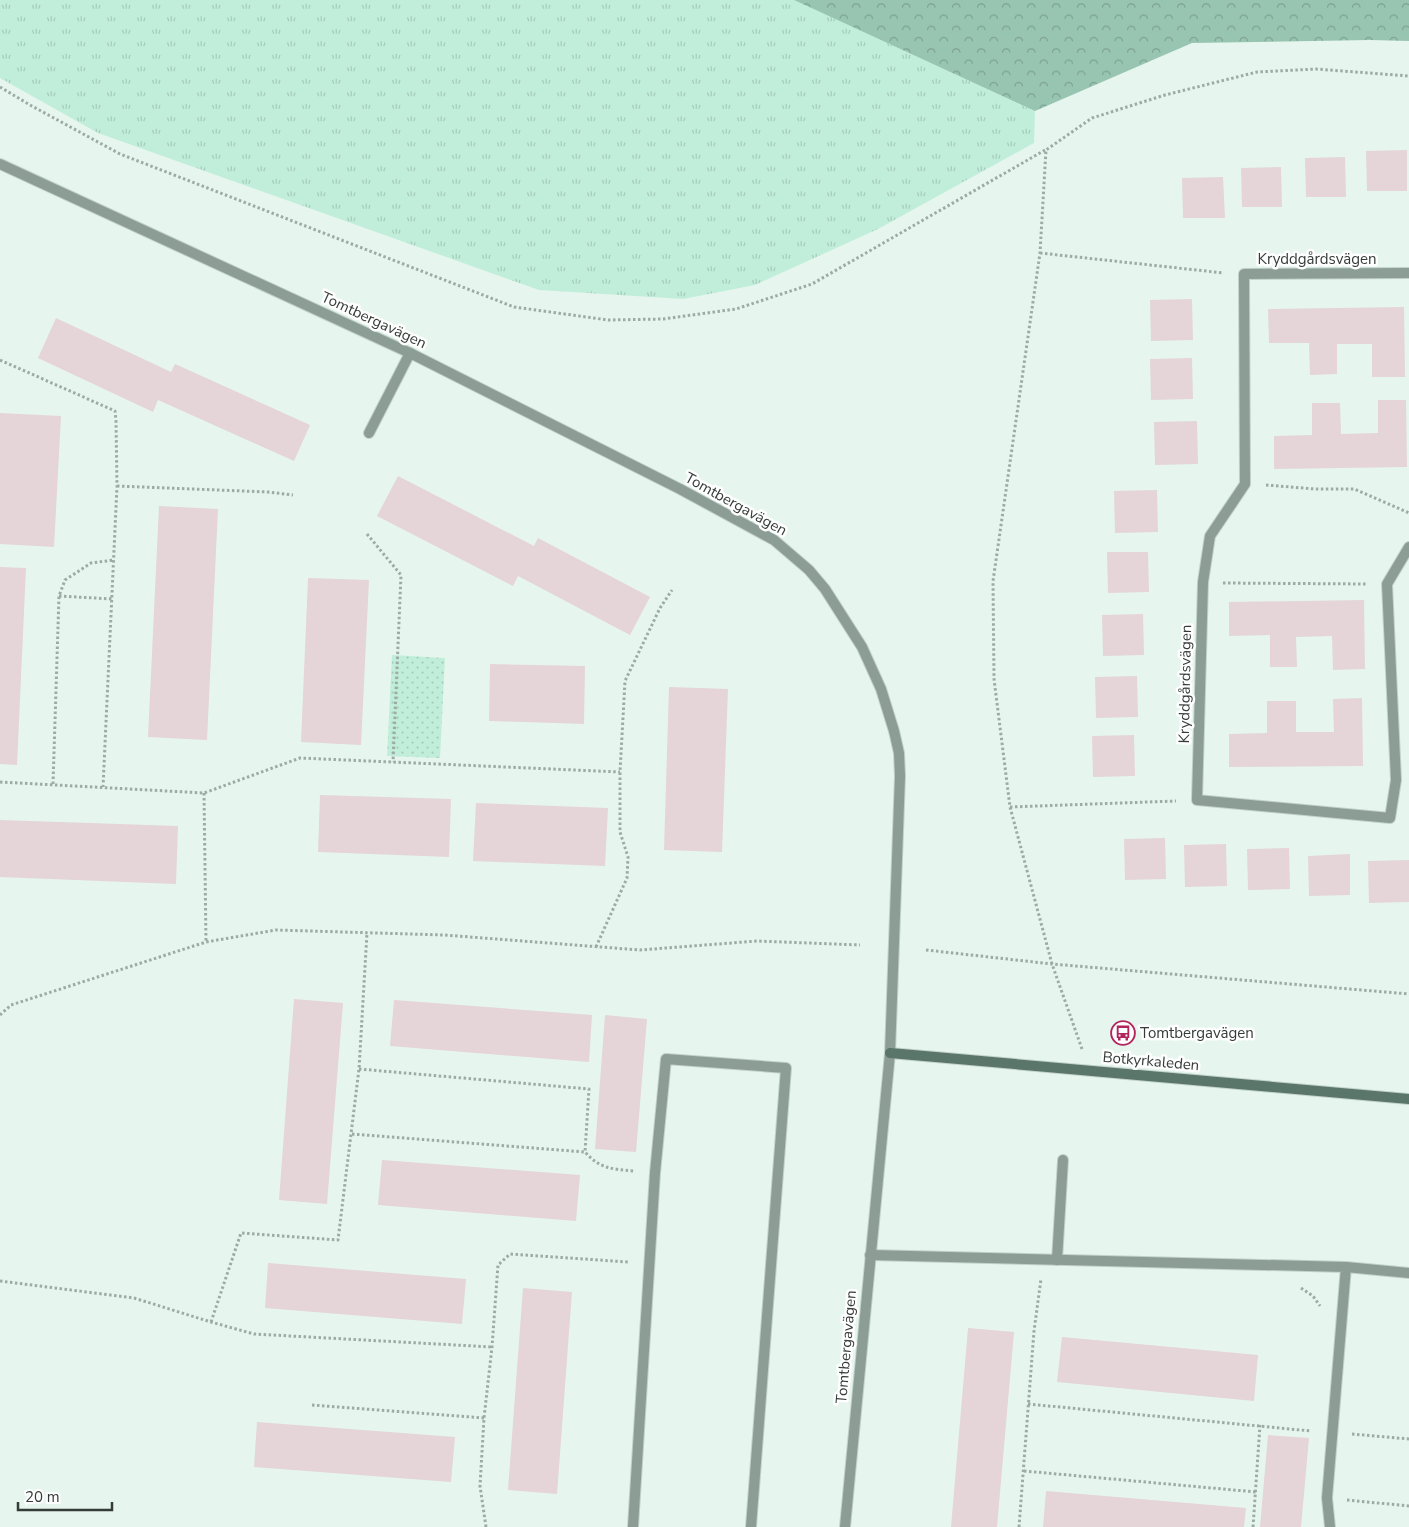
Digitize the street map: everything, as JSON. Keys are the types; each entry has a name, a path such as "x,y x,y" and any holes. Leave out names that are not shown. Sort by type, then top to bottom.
{"main road":[{"name":"Botkyrkaleden","path":"890,1053 1409,1099"}],"street":[{"name":"Tomtbergavägen","path":"0,164 410,353 680,489 774,540 809,570 825,589 862,647 877,680 894,731 899,753 900,776 890,1053 845,1527"},
{"name":"Kryddgårdsvägen","path":"1197,800 1203,582 1210,536 1245,484 1244,274 1409,273"},
{"path":"369,433 410,353"},
{"path":"1197,800 1390,818 1396,780 1387,584 1409,547"},
{"path":"633,1527 655,1173 666,1059 786,1068 751,1527"},
{"path":"1057,1260 1063,1160"},
{"path":"870,1256 1346,1267 1409,1273"},
{"path":"1330,1527 1328,1498 1346,1267"}],"path":[{"path":"0,87 38,110 120,154 514,308 608,320 663,319 736,308 812,284 1046,150 1092,118 1165,95 1257,72 1316,68 1409,76"},
{"path":"1046,150 1040,254 993,581 994,679 1010,807 1052,964 1090,1070"},
{"path":"1040,254 1244,274"},
{"path":"0,360 115,411 117,486 103,787"},
{"path":"1245,484 1315,489 1354,489 1409,513"},
{"path":"117,486 268,492 292,495"},
{"path":"367,534 401,575 393,762"},
{"path":"53,784 60,596 64,580 91,563 114,560"},
{"path":"1203,582 1387,584"},
{"path":"596,947 627,878 628,856 620,832 620,772 625,682 660,608 672,590"},
{"path":"60,596 112,599"},
{"path":"0,782 204,793 300,758 620,772"},
{"path":"204,793 206,942"},
{"path":"1010,807 1197,800"},
{"path":"0,1015 11,1005 206,942 276,930 444,935 640,950 757,941 860,945"},
{"path":"211,1322 241,1233 338,1240 352,1134 367,933"},
{"path":"926,950 1052,964 1409,994"},
{"path":"358,1069 589,1089 585,1152"},
{"path":"352,1134 585,1152 594,1162 610,1169 655,1173"},
{"path":"486,1527 480,1486 484,1418 498,1265 510,1254 649,1263"},
{"path":"1019,1527 1028,1404 1041,1279 1051,1279"},
{"path":"0,1281 134,1298 254,1334 492,1347"},
{"path":"1295,1286 1313,1296 1323,1310"},
{"path":"312,1404 484,1418"},
{"path":"1028,1404 1409,1439"},
{"path":"1253,1527 1260,1425"},
{"path":"1024,1470 1256,1492"},
{"path":"1328,1498 1409,1506"}],"green space":[{"path":"0,0 794,0 1035,111 1034,143 878,229 755,285 683,299 539,290 98,133 0,78"},
{"path":"794,0 1409,0 1409,41 1192,43 1035,111"},
{"path":"392,655 445,658 440,758 387,756"}],"building":[{"path":"1407,150 1407,191 1367,191 1366,151"},
{"path":"1345,157 1346,197 1306,197 1305,158"},
{"path":"1281,167 1282,207 1242,207 1241,168"},
{"path":"1223,177 1225,218 1183,218 1182,178"},
{"path":"1192,299 1193,340 1151,341 1150,300"},
{"path":"1404,307 1405,377 1372,377 1372,344 1337,344 1337,374 1310,375 1309,343 1269,343 1268,309"},
{"path":"56,318 171,372 175,364 310,425 294,461 158,400 153,412 38,358"},
{"path":"1192,358 1193,399 1151,400 1150,359"},
{"path":"1378,400 1406,400 1407,467 1274,469 1274,436 1312,435 1312,403 1340,403 1341,434 1378,433"},
{"path":"0,413 61,416 54,547 0,544"},
{"path":"1197,421 1198,464 1155,465 1154,422"},
{"path":"398,476 534,546 538,538 650,597 630,635 518,576 513,586 377,516"},
{"path":"1157,490 1158,532 1115,533 1114,491"},
{"path":"159,506 218,509 207,740 148,737"},
{"path":"1107,552 1148,552 1149,592 1108,593"},
{"path":"0,567 26,568 17,765 0,764"},
{"path":"308,578 369,580 361,745 301,742"},
{"path":"1364,600 1365,669 1333,670 1332,636 1296,637 1297,667 1270,667 1270,635 1229,636 1229,602"},
{"path":"1143,614 1144,655 1103,656 1102,615"},
{"path":"490,664 585,666 584,724 489,721"},
{"path":"1137,676 1138,717 1096,718 1095,677"},
{"path":"669,687 728,689 722,852 664,850"},
{"path":"1362,698 1363,766 1229,767 1229,734 1267,733 1267,701 1296,701 1296,732 1334,732 1333,699"},
{"path":"1134,735 1135,776 1093,777 1092,736"},
{"path":"320,795 451,799 449,857 318,852"},
{"path":"476,803 608,808 605,866 473,861"},
{"path":"0,820 178,826 176,884 0,877"},
{"path":"1165,838 1166,879 1125,880 1124,839"},
{"path":"1226,844 1227,886 1185,887 1184,845"},
{"path":"1289,848 1290,889 1248,890 1247,849"},
{"path":"1350,854 1350,895 1309,896 1308,856"},
{"path":"1409,860 1409,902 1369,903 1368,861"},
{"path":"294,999 343,1003 327,1204 279,1200"},
{"path":"394,1000 592,1015 589,1062 390,1046"},
{"path":"605,1015 647,1019 636,1152 595,1149"},
{"path":"382,1160 580,1175 576,1221 378,1205"},
{"path":"268,1263 466,1279 462,1324 265,1308"},
{"path":"523,1288 572,1292 557,1494 508,1490"},
{"path":"968,1328 1014,1332 997,1527 951,1527"},
{"path":"1062,1337 1258,1355 1254,1401 1057,1382"},
{"path":"257,1422 455,1437 451,1482 254,1467"},
{"path":"1268,1435 1309,1438 1301,1527 1260,1527"},
{"path":"1046,1491 1246,1508 1244,1527 1043,1527"}],"place":[{"name":"Tomtbergavägen","path":"1123,1033"}]}
